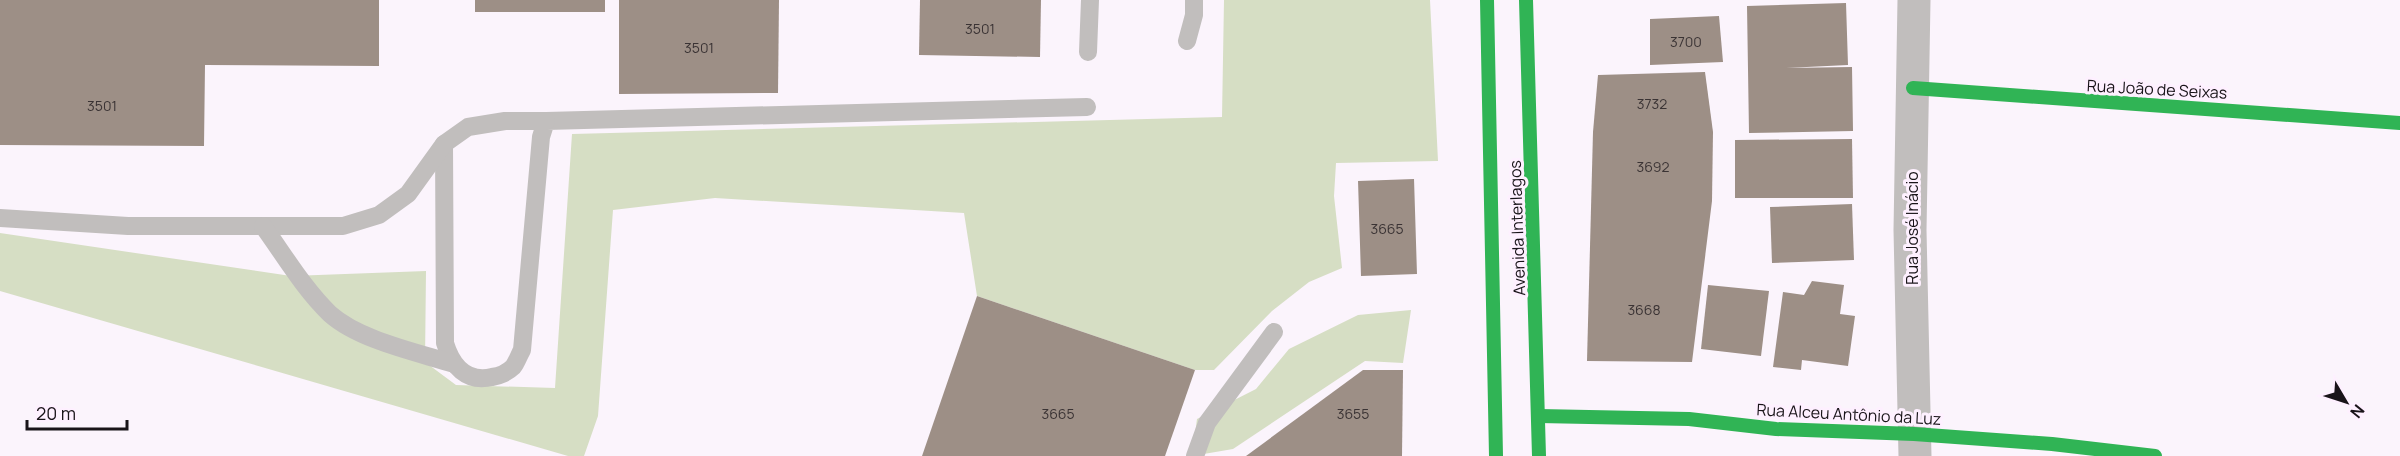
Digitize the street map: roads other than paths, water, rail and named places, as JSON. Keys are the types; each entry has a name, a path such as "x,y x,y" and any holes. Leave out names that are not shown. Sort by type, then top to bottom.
{"street":[{"name":"Avenida Interlagos","path":"1487,0 1496,456"},
{"name":"Avenida Interlagos","path":"1526,0 1539,456"},
{"name":"Rua José Inácio","path":"1914,0 1910,230 1914,445"},
{"name":"Rua João de Seixas","path":"1913,88 1993,96 2300,113 2400,123"},
{"name":"Rua Alceu Antônio da Luz","path":"1539,416 1689,419 1914,445 2052,444 2155,456"}],"lane":[{"path":"1088,52 1090,0"},
{"path":"1187,41 1194,0"},
{"path":"0,219 128,226 343,226 379,215 408,194 444,144 468,127 505,121 1087,107"},
{"path":"263,226 331,314 348,326 378,339 454,364 470,377 485,379 498,376 512,368 522,350 540,137 546,121"},
{"path":"444,144 445,343 454,364"},
{"path":"1195,456 1207,423 1274,332"}]}
